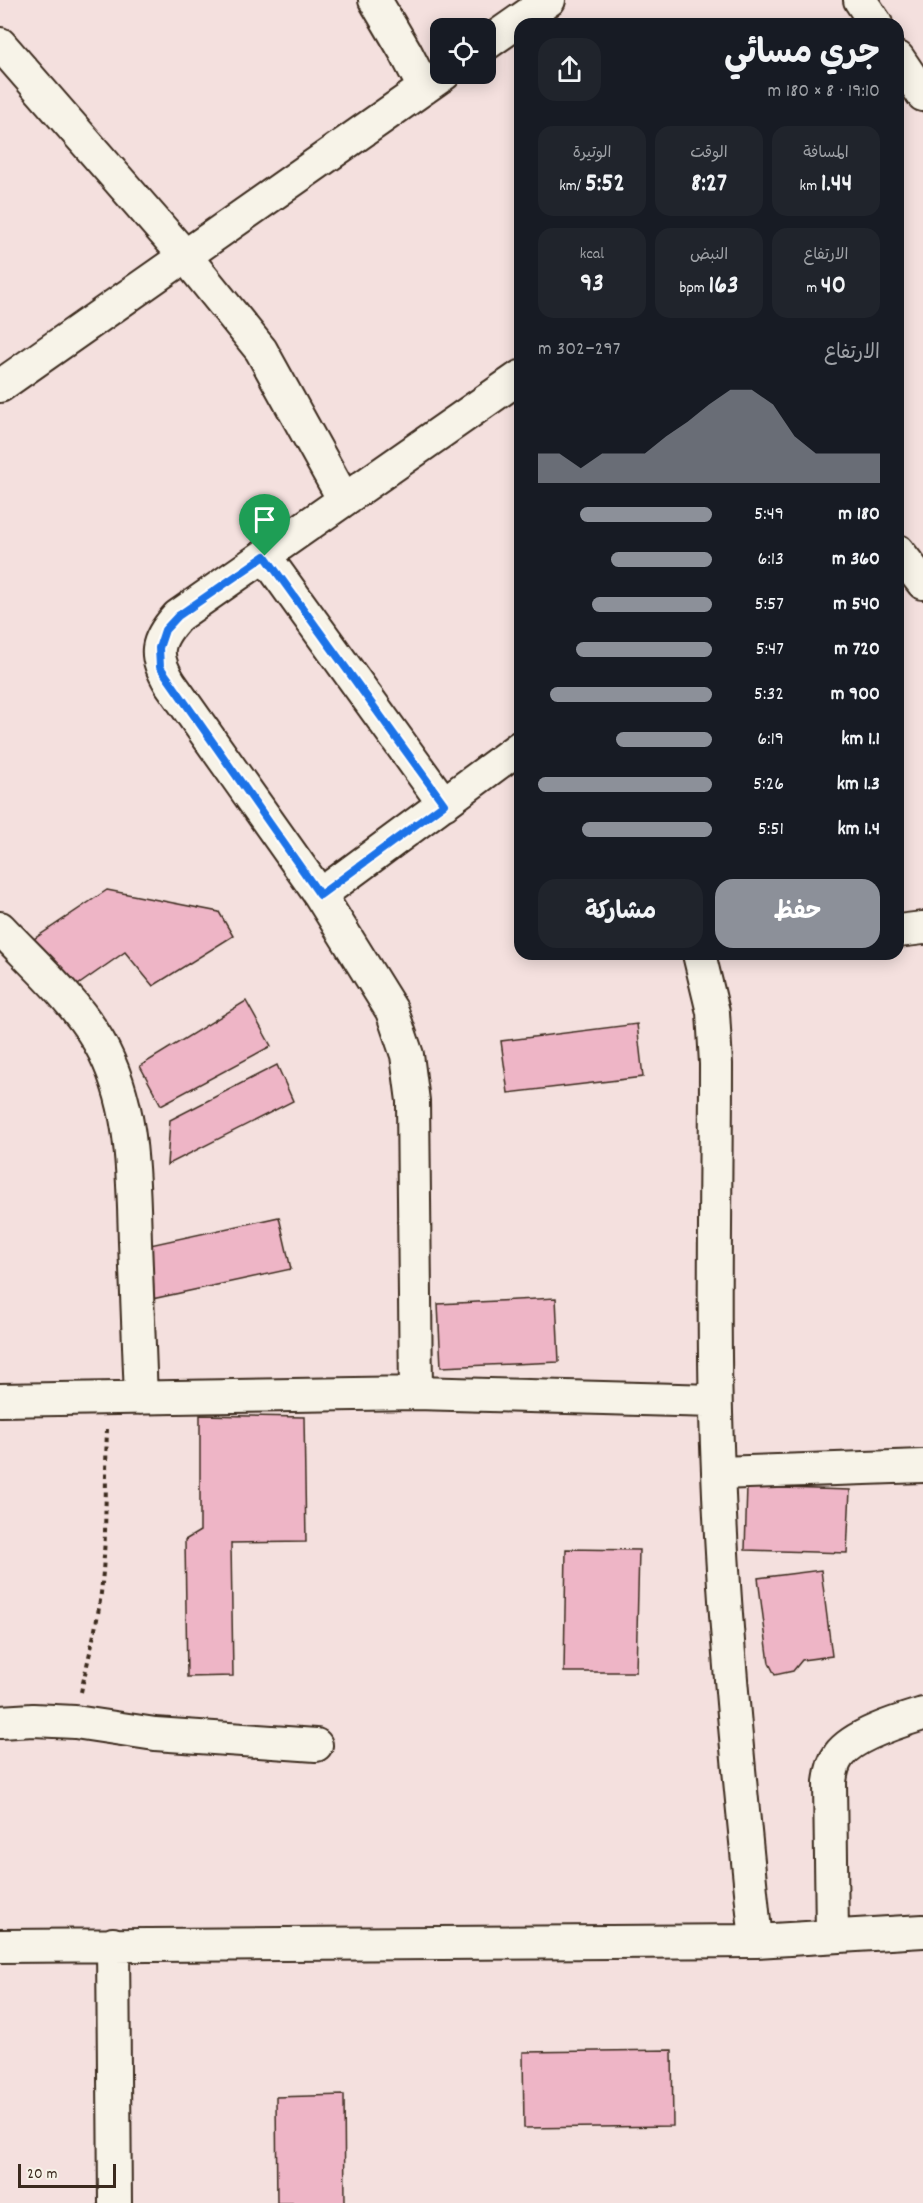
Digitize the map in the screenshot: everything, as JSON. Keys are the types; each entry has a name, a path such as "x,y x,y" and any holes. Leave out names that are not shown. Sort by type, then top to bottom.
{"street":[{"path":"375,0 405,51 430,77"},
{"path":"528,18 549,0"},
{"path":"860,0 872,18"},
{"path":"496,39 514,29"},
{"path":"0,44 185,256 261,350 344,500"},
{"path":"904,66 921,90"},
{"path":"0,386 430,84"},
{"path":"416,1394 413,1101 407,1055 392,1011 320,895 160,667 159,648 165,630 178,616 514,381"},
{"path":"265,556 444,804"},
{"path":"904,558 923,583"},
{"path":"320,895 514,752"},
{"path":"0,928 76,1009 99,1043 116,1079 127,1118 132,1158 141,1398"},
{"path":"904,930 923,928"},
{"path":"705,960 713,1012 716,1064 715,1401 718,1473 730,1687 756,1941"},
{"path":"0,1400 416,1394 715,1401"},
{"path":"718,1473 923,1466"},
{"path":"832,1935 830,1782 832,1767 849,1744 923,1714"},
{"path":"0,1722 33,1720 75,1722 155,1734 316,1745"},
{"path":"0,1946 756,1941 923,1931"},
{"path":"112,1944 115,2203"}],"path":[{"path":"75,1722 101,1593 108,1398"}],"building":[{"path":"107,890 219,912 233,936 153,986 125,952 75,987 34,939"},
{"path":"246,1001 271,1046 161,1105 140,1066"},
{"path":"637,1024 643,1077 508,1093 501,1041"},
{"path":"277,1065 293,1101 167,1165 170,1120"},
{"path":"279,1217 291,1269 152,1299 141,1247"},
{"path":"556,1298 559,1362 441,1367 438,1304"},
{"path":"200,1415 304,1417 306,1542 231,1543 233,1676 187,1677 185,1540 200,1531"},
{"path":"747,1487 850,1490 847,1553 745,1550"},
{"path":"566,1549 639,1550 636,1672 564,1672"},
{"path":"821,1570 832,1656 802,1660 793,1671 775,1675 769,1663 758,1578"},
{"path":"672,2050 673,2126 524,2128 523,2052"},
{"path":"344,2095 345,2203 277,2203 276,2097"}],"route":[{"path":"265,556 444,804 320,895 160,667 159,648 165,630 178,616 265,556"}]}
